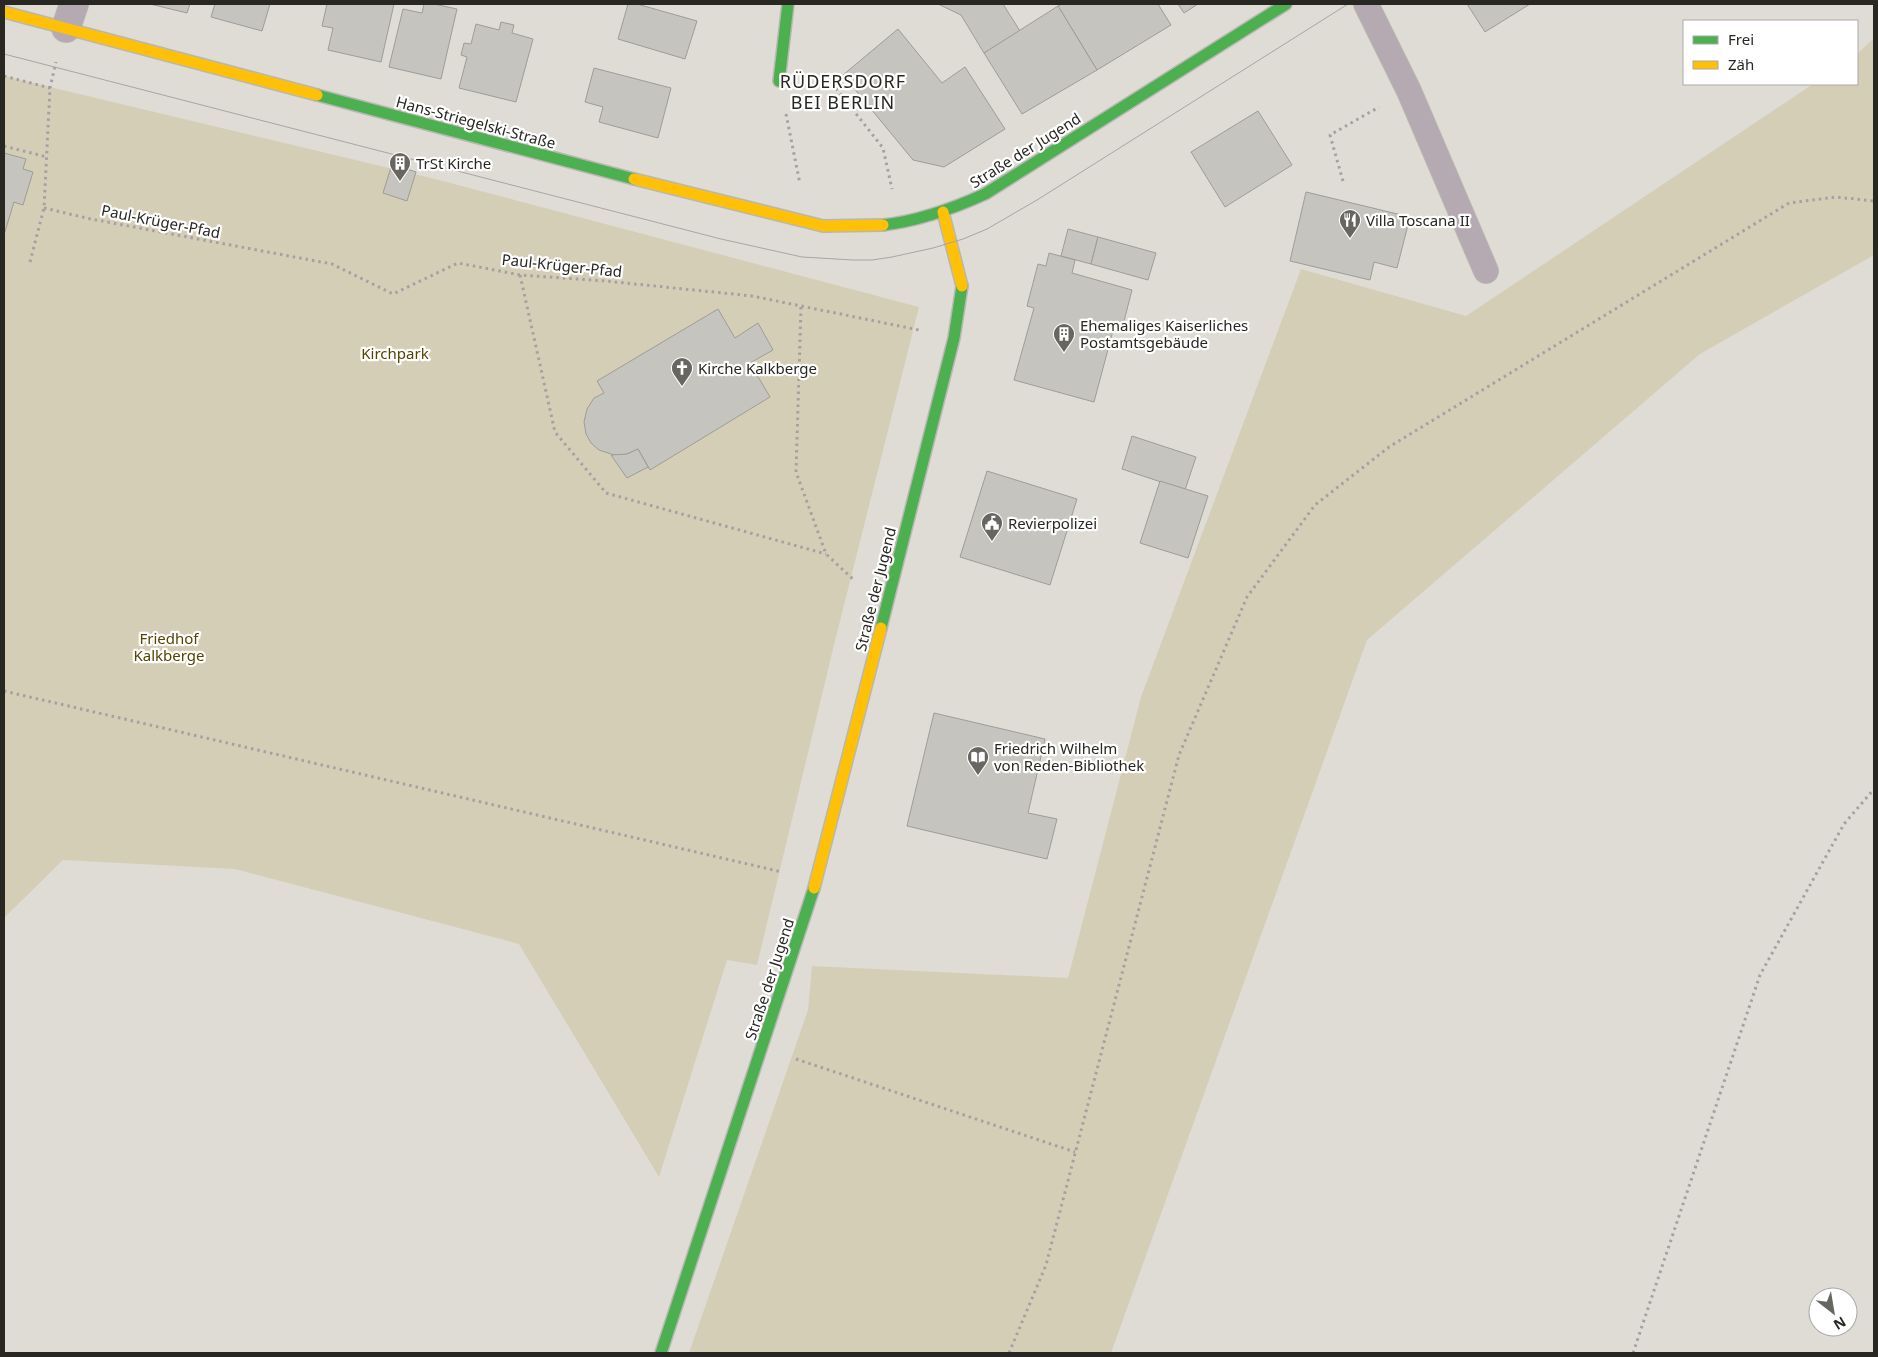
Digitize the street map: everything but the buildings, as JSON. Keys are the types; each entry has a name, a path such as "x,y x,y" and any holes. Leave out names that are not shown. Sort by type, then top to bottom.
{"street":[{"path":"779,82 788,4"},
{"name":"Straße der Jugend","path":"661,1353 817,880 954,338 962,286 943,212 964,204 1008,181 1286,4"},
{"name":"Hans-Striegelski-Straße","path":"4,12 70,16 648,183 823,226 852,228 881,226 912,221 943,212"}],"lane":[{"path":"1366,4 1409,91 1486,271"}],"path":[{"path":"30,262 44,208 50,88 70,16"},
{"path":"824,73 883,148 892,193"},
{"path":"4,76 50,88"},
{"path":"779,82 801,190 794,219"},
{"path":"1343,181 1330,135 1409,91"},
{"path":"4,146 47,157"},
{"path":"1009,1353 1046,1265 1179,755 1247,597 1315,505 1389,447 1789,203 1836,197 1874,201"},
{"name":"Paul-Krüger-Pfad","path":"44,208 91,219 332,264 393,294 458,263 520,275 606,281 752,296 954,338"},
{"path":"520,275 555,432 606,494 826,554 886,608"},
{"path":"801,307 796,472 826,554"},
{"path":"4,691 817,880"},
{"path":"1633,1353 1760,975 1844,824 1874,789"},
{"path":"762,1047 1076,1152"}],"green space":[{"path":"1874,38 1874,255 1700,354 1367,640 1111,1353 689,1353 808,1010 812,966 1068,978 1141,697 1301,269 1466,316 1812,85 1858,85 1858,53"},
{"path":"4,76 439,180 919,307 833,649 757,965 727,960 659,1177 519,944 235,869 63,860 4,918"}],"tram line":[{"path":"4,54 721,239 802,257 872,260 933,248 987,229 1037,200 1348,4"}],"traffic: fast":[{"path":"779,81 788,4"},
{"path":"883,225 935,214 985,194 1286,4"},
{"path":"317,95 634,179"},
{"path":"881,628 954,338 962,286"},
{"path":"661,1353 814,888"}],"traffic: slow":[{"path":"4,12 317,95"},
{"path":"634,179 823,226 883,225"},
{"path":"943,212 962,286"},
{"path":"814,888 881,628"}],"place":[{"name":"TrSt Kirche","path":"400,182"},
{"name":"Villa Toscana II","path":"1350,239"},
{"name":"Ehemaliges Kaiserliches Postamtsgebäude","path":"1064,353"},
{"name":"Kirche Kalkberge","path":"682,387"},
{"name":"Revierpolizei","path":"992,542"},
{"name":"Friedrich Wilhelm von Reden-Bibliothek","path":"978,776"}],"district":[{"name":"RÜDERSDORF BEI BERLIN","path":"843,91"}],"park label":[{"name":"Kirchpark","path":"395,353"},
{"name":"Friedhof Kalkberge","path":"169,646"}]}
